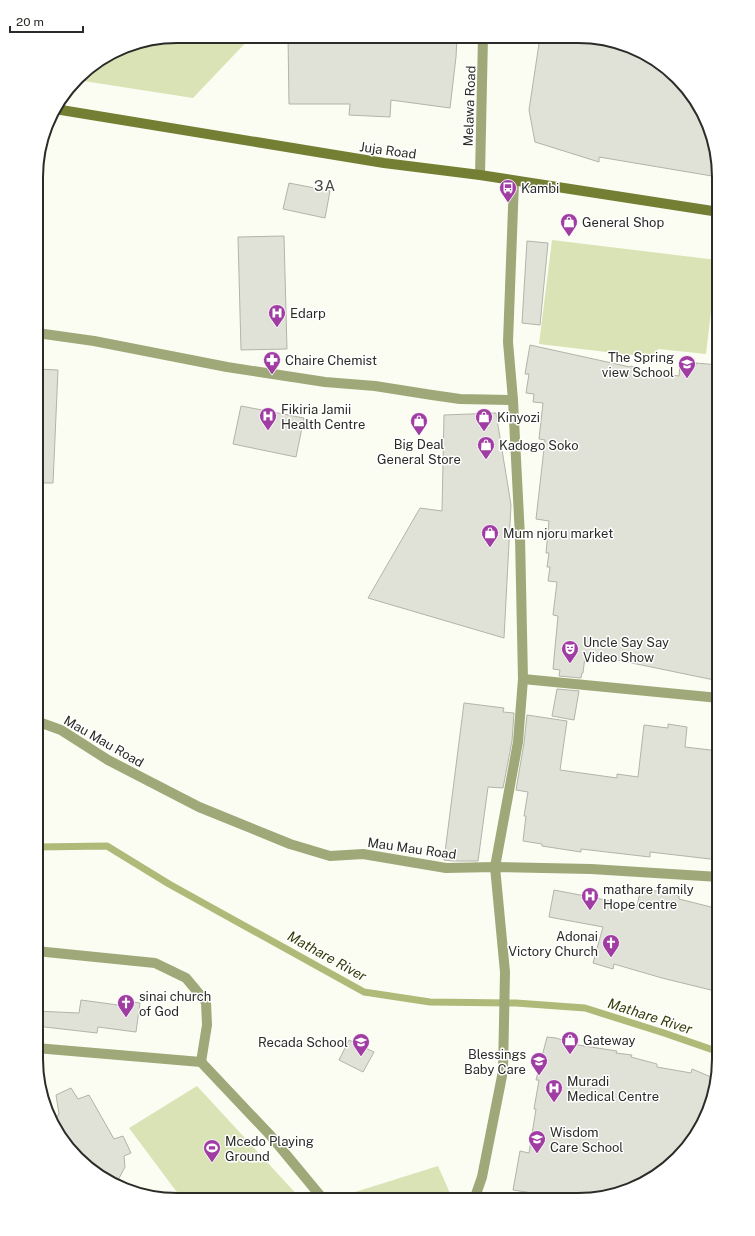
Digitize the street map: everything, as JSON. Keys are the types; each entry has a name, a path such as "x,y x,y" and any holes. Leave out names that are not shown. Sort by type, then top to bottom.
{"main road":[{"name":"Juja Road","path":"61,110 384,163 480,175 712,211"}],"street":[{"name":"Melawa Road","path":"480,175 484,43"},
{"path":"476,1193 482,1176 503,1071 505,972 495,867 518,742 523,679 520,537 513,400 508,342 514,181"},
{"path":"43,334 101,342 227,367 325,382 375,386 460,399 513,400"},
{"path":"523,679 712,697"},
{"name":"Mau Mau Road","path":"43,724 61,730 108,760 199,807 290,844 330,856 363,854 446,868 495,867 591,870 712,877"},
{"path":"43,952 155,963 186,978 206,1002 207,1025 201,1062"},
{"path":"43,1049 201,1062 270,1135 318,1193"}],"green space":[{"path":"168,43 245,43 193,98 83,81 110,61 134,50 151,46"},
{"path":"552,240 712,259 712,303 706,354 658,349 657,358 539,344"},
{"name":"Mcedo Playing Ground","path":"197,1086 295,1193 178,1193 129,1128"},
{"path":"438,1166 450,1193 352,1193"}],"building":[{"path":"288,43 457,43 450,108 391,100 390,117 349,115 350,104 289,104"},
{"path":"539,43 596,44 629,53 660,71 673,82 684,95 694,110 705,134 711,159 712,176 599,157 599,162 535,142 529,110"},
{"path":"289,183 330,191 325,218 283,209"},
{"path":"284,236 287,349 241,350 238,237"},
{"path":"527,241 548,243 540,325 522,323"},
{"path":"530,345 631,366 649,372 679,376 680,363 696,365 696,363 712,364 712,680 598,656 598,659 585,657 581,678 559,676 560,670 553,669 558,616 553,615 557,582 548,581 550,567 547,567 549,553 546,553 549,521 536,519 545,440 539,439 543,403 533,402 534,394 526,393 529,374 525,374"},
{"path":"43,369 58,370 53,483 43,483"},
{"name":"Fikiria Jamii Health Centre","path":"241,406 304,418 296,457 233,444"},
{"path":"496,413 511,505 504,638 368,598 420,508 442,511 444,415"},
{"path":"557,689 579,691 574,720 552,716"},
{"path":"464,703 504,708 503,712 514,713 512,741 503,788 488,787 478,861 444,860"},
{"path":"527,715 567,721 560,770 617,778 617,774 638,777 644,725 668,728 668,724 687,727 685,747 712,750 712,859 650,852 650,857 581,849 581,852 542,846 542,844 523,841 526,816 524,816 528,792 516,790"},
{"path":"641,888 679,896 679,899 712,907 712,990 614,964 613,969 593,963 603,927 549,917 554,890 637,906"},
{"path":"81,1000 118,1005 119,1000 140,1003 136,1032 98,1027 97,1033 43,1027 43,1011 79,1013"},
{"path":"547,1037 556,1038 578,1045 617,1051 616,1053 632,1055 631,1057 657,1064 657,1067 691,1073 692,1069 711,1077 702,1110 694,1126 673,1154 645,1175 629,1183 587,1193 532,1193 513,1190 520,1151 529,1153 539,1080 536,1080"},
{"path":"349,1040 374,1052 363,1072 339,1060"},
{"path":"71,1088 78,1099 89,1095 114,1139 123,1136 131,1153 124,1156 125,1167 118,1179 95,1165 82,1154 71,1141 56,1117 59,1114 56,1095"}],"waterway":[{"name":"Mathare River","path":"43,847 107,846 169,884 364,992 430,1002 516,1003 585,1008 712,1050"}],"place":[{"name":"Kambi","path":"508,203"},
{"name":"General Shop","path":"569,237"},
{"name":"Edarp","path":"277,328"},
{"name":"Chaire Chemist","path":"272,375"},
{"name":"The Spring view School","path":"687,379"},
{"name":"Fikiria Jamii Health Centre","path":"268,431"},
{"name":"Kinyozi","path":"484,432"},
{"name":"Big Deal General Store","path":"419,436"},
{"name":"Kadogo Soko","path":"486,460"},
{"name":"Mum njoru market","path":"490,548"},
{"name":"Uncle Say Say Video Show","path":"570,664"},
{"name":"mathare family Hope centre","path":"590,911"},
{"name":"Adonai Victory Church","path":"611,958"},
{"name":"sinai church of God","path":"126,1018"},
{"name":"Gateway","path":"570,1055"},
{"name":"Recada School","path":"361,1057"},
{"name":"Blessings Baby Care","path":"539,1076"},
{"name":"Muradi Medical Centre","path":"554,1103"},
{"name":"Wisdom Care School","path":"537,1154"},
{"name":"Mcedo Playing Ground","path":"212,1163"}],"district":[{"name":"3A","path":"325,186"}]}
